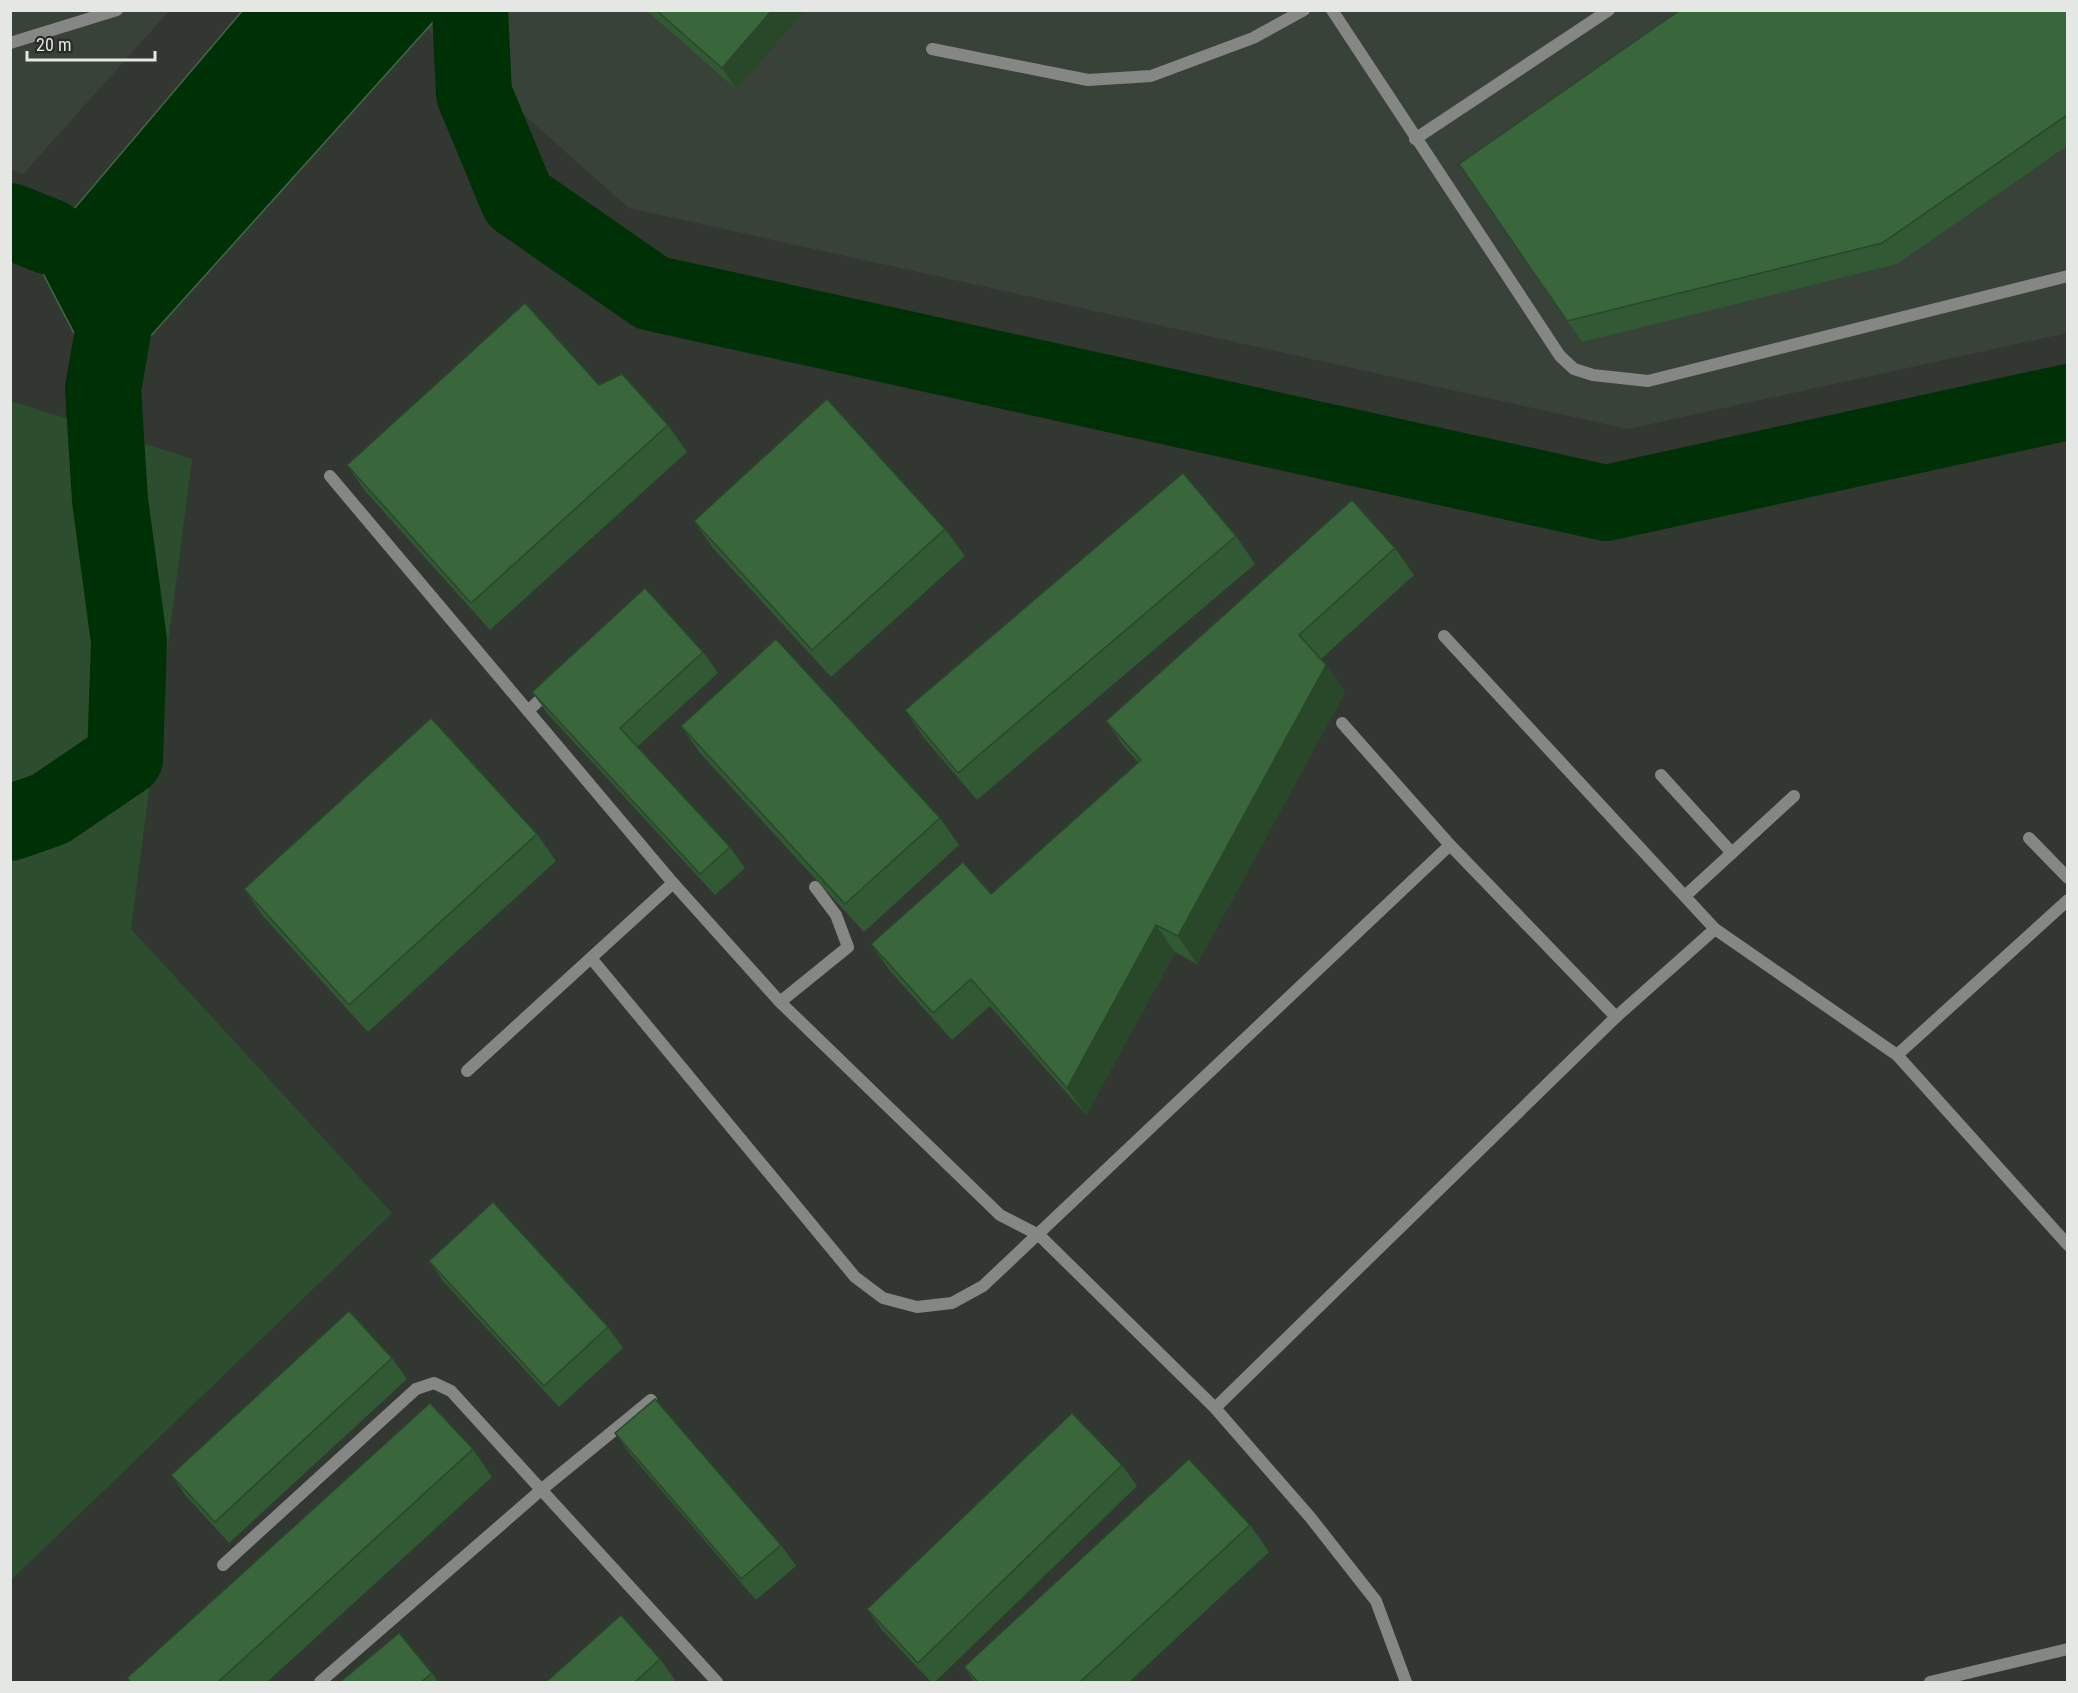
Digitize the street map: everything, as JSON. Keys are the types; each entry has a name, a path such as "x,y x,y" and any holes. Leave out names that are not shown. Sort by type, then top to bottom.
{"street":[{"path":"10,43 117,10"},
{"path":"932,49 1088,80 1150,76 1253,38 1304,10"},
{"path":"1332,10 1560,356 1574,369 1593,375 1648,381 2067,276"},
{"path":"1415,139 1610,10"},
{"path":"330,476 673,883 780,1002 1000,1215 1039,1235 1215,1408 1310,1516 1376,1601 1406,1683"},
{"path":"1444,636 1715,929 1897,1055 2067,1245"},
{"path":"528,711 561,680"},
{"path":"1342,723 1450,845 1616,1017"},
{"path":"1661,775 1732,853"},
{"path":"1685,896 1794,796"},
{"path":"2030,838 2067,878"},
{"path":"591,957 855,1277 883,1298 917,1307 952,1303 983,1286 1039,1235 1450,845"},
{"path":"467,1071 673,883"},
{"path":"780,1002 848,947 836,915 815,887"},
{"path":"1897,1055 2067,900"},
{"path":"1215,1408 1616,1017 1715,929"},
{"path":"223,1565 416,1389 434,1383 451,1391 717,1683"},
{"path":"321,1683 542,1490 651,1400"},
{"path":"1930,1683 2067,1648"}],"shaded area":[{"path":"243,10 443,11 103,389 34,256"},
{"path":"11,11 169,11 23,174 11,170"},
{"path":"407,11 2067,11 2067,333 1628,429 629,208"},
{"path":"11,401 192,459 131,929 392,1213 11,1580"}],"building":[{"path":"656,10 772,10 722,68"},
{"path":"1680,10 2067,10 2067,115 1882,243 1567,321 1459,164"},
{"path":"525,303 599,385 622,374 668,425 471,603 347,465"},
{"path":"827,399 945,529 812,650 694,521"},
{"path":"1183,473 1236,536 958,773 905,710"},
{"path":"1352,500 1395,548 1299,635 1326,665 1178,936 1156,925 1067,1088 971,979 933,1013 871,944 963,862 991,894 1141,760 1106,721"},
{"path":"645,588 703,652 620,728 730,847 700,874 532,692"},
{"path":"776,639 940,818 845,904 681,726"},
{"path":"431,718 537,834 349,1005 244,889"},
{"path":"493,1202 608,1327 544,1386 429,1261"},
{"path":"349,1311 392,1358 215,1522 171,1475"},
{"path":"655,1399 781,1545 741,1579 615,1433"},
{"path":"430,1403 473,1449 217,1683 132,1683 127,1678"},
{"path":"1072,1413 1122,1465 918,1663 867,1609"},
{"path":"1189,1459 1250,1525 1079,1683 979,1683 964,1667"},
{"path":"621,1615 660,1659 634,1683 545,1683"},
{"path":"399,1633 432,1673 420,1683 339,1683"}],"waterway":[{"path":"470,10 474,94 518,200 652,293 1606,503 2068,402"},
{"path":"10,221 50,237"},
{"path":"10,823 50,809 125,758 129,641 110,500 103,389 121,286"}]}
